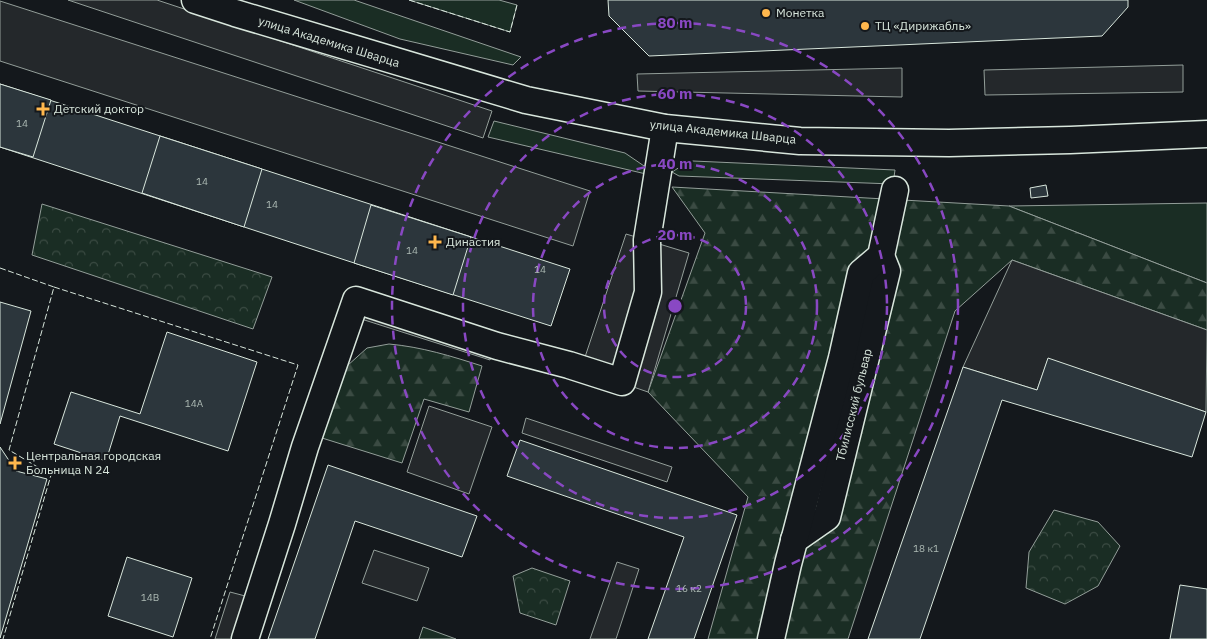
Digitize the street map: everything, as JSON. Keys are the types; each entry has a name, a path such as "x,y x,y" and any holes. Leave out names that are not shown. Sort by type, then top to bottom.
{"street":[{"name":"улица Академика Шварца","path":"195,0 237,7 526,100 665,128 800,141 949,143 1207,134"},
{"path":"245,639 305,447 356,300 506,349 569,365 622,382 648,292 647,240 665,128"},
{"name":"Тбилисский бульвар","path":"771,639 794,540 842,358 861,273 881,256 895,190"}],"green space":[{"path":"294,0 354,0 521,57 513,65 400,39"},
{"path":"409,0 499,0 517,5 510,32"},
{"path":"494,121 625,153 647,168 646,174 488,137"},
{"path":"693,161 895,170 893,184 679,176 672,172"},
{"path":"672,187 1009,206 1207,283 1207,330 1012,260 955,311 848,639 708,639 748,497 648,392 705,233"},
{"path":"1207,203 1207,283 1009,206"},
{"path":"42,204 272,277 253,329 32,255"},
{"path":"389,344 448,355 482,366 469,412 424,399 402,463 322,438 347,366 367,348"},
{"path":"1054,510 1098,522 1120,546 1098,586 1065,604 1026,588 1029,552"},
{"path":"532,568 570,581 556,625 520,613 513,576"},
{"path":"423,627 456,639 419,639"}],"shaded area":[{"path":"68,0 157,0 492,111 483,138"},
{"path":"0,1 590,191 573,246 0,61"},
{"path":"1183,65 1183,92 985,95 984,70"},
{"path":"902,68 902,97 638,91 637,74"},
{"path":"626,234 689,253 648,392 581,369"},
{"path":"1012,260 1207,330 1206,412 1048,359 1037,390 963,367"},
{"path":"359,305 494,348 490,360 355,317"},
{"path":"429,406 492,427 469,494 407,472"},
{"path":"526,418 672,467 667,482 522,433"},
{"path":"374,550 429,568 417,601 362,583"},
{"path":"617,562 639,569 616,639 590,639"},
{"path":"230,592 249,597 235,639 215,639"}],"building":[{"name":"ТЦ «Дирижабль»","path":"608,0 1128,0 1128,7 1102,36 649,56 609,16"},
{"path":"0,84 570,269 551,326 0,147"},
{"path":"0,84 51,100 33,157 0,147"},
{"path":"160,136 262,169 244,227 142,193"},
{"path":"1046,185 1048,196 1031,198 1030,188"},
{"path":"371,205 471,237 453,295 354,263"},
{"path":"0,302 31,311 0,424"},
{"path":"167,332 257,362 228,451 120,416 106,461 54,444 71,392 140,414"},
{"path":"1048,358 1206,412 1192,457 1002,400 920,639 868,639 963,367 1037,390"},
{"path":"520,440 737,515 694,639 648,639 684,537 507,476"},
{"path":"0,447 16,471 47,479 0,638"},
{"path":"328,465 477,516 462,557 355,521 315,639 268,639"},
{"path":"127,557 192,578 173,637 108,616"},
{"path":"1180,585 1207,589 1207,639 1170,639"}],"fence":[{"path":"409,0 510,32 517,5"},
{"path":"0,268 54,287 9,450 51,475 3,639"},
{"path":"54,287 298,365 210,639"}],"place":[{"name":"Монетка","path":"766,13"},
{"name":"ТЦ «Дирижабль»","path":"865,26"},
{"name":"Детский доктор","path":"43,109"},
{"name":"Династия","path":"435,242"},
{"name":"Центральная городская Больница N 24","path":"15,463"}]}
